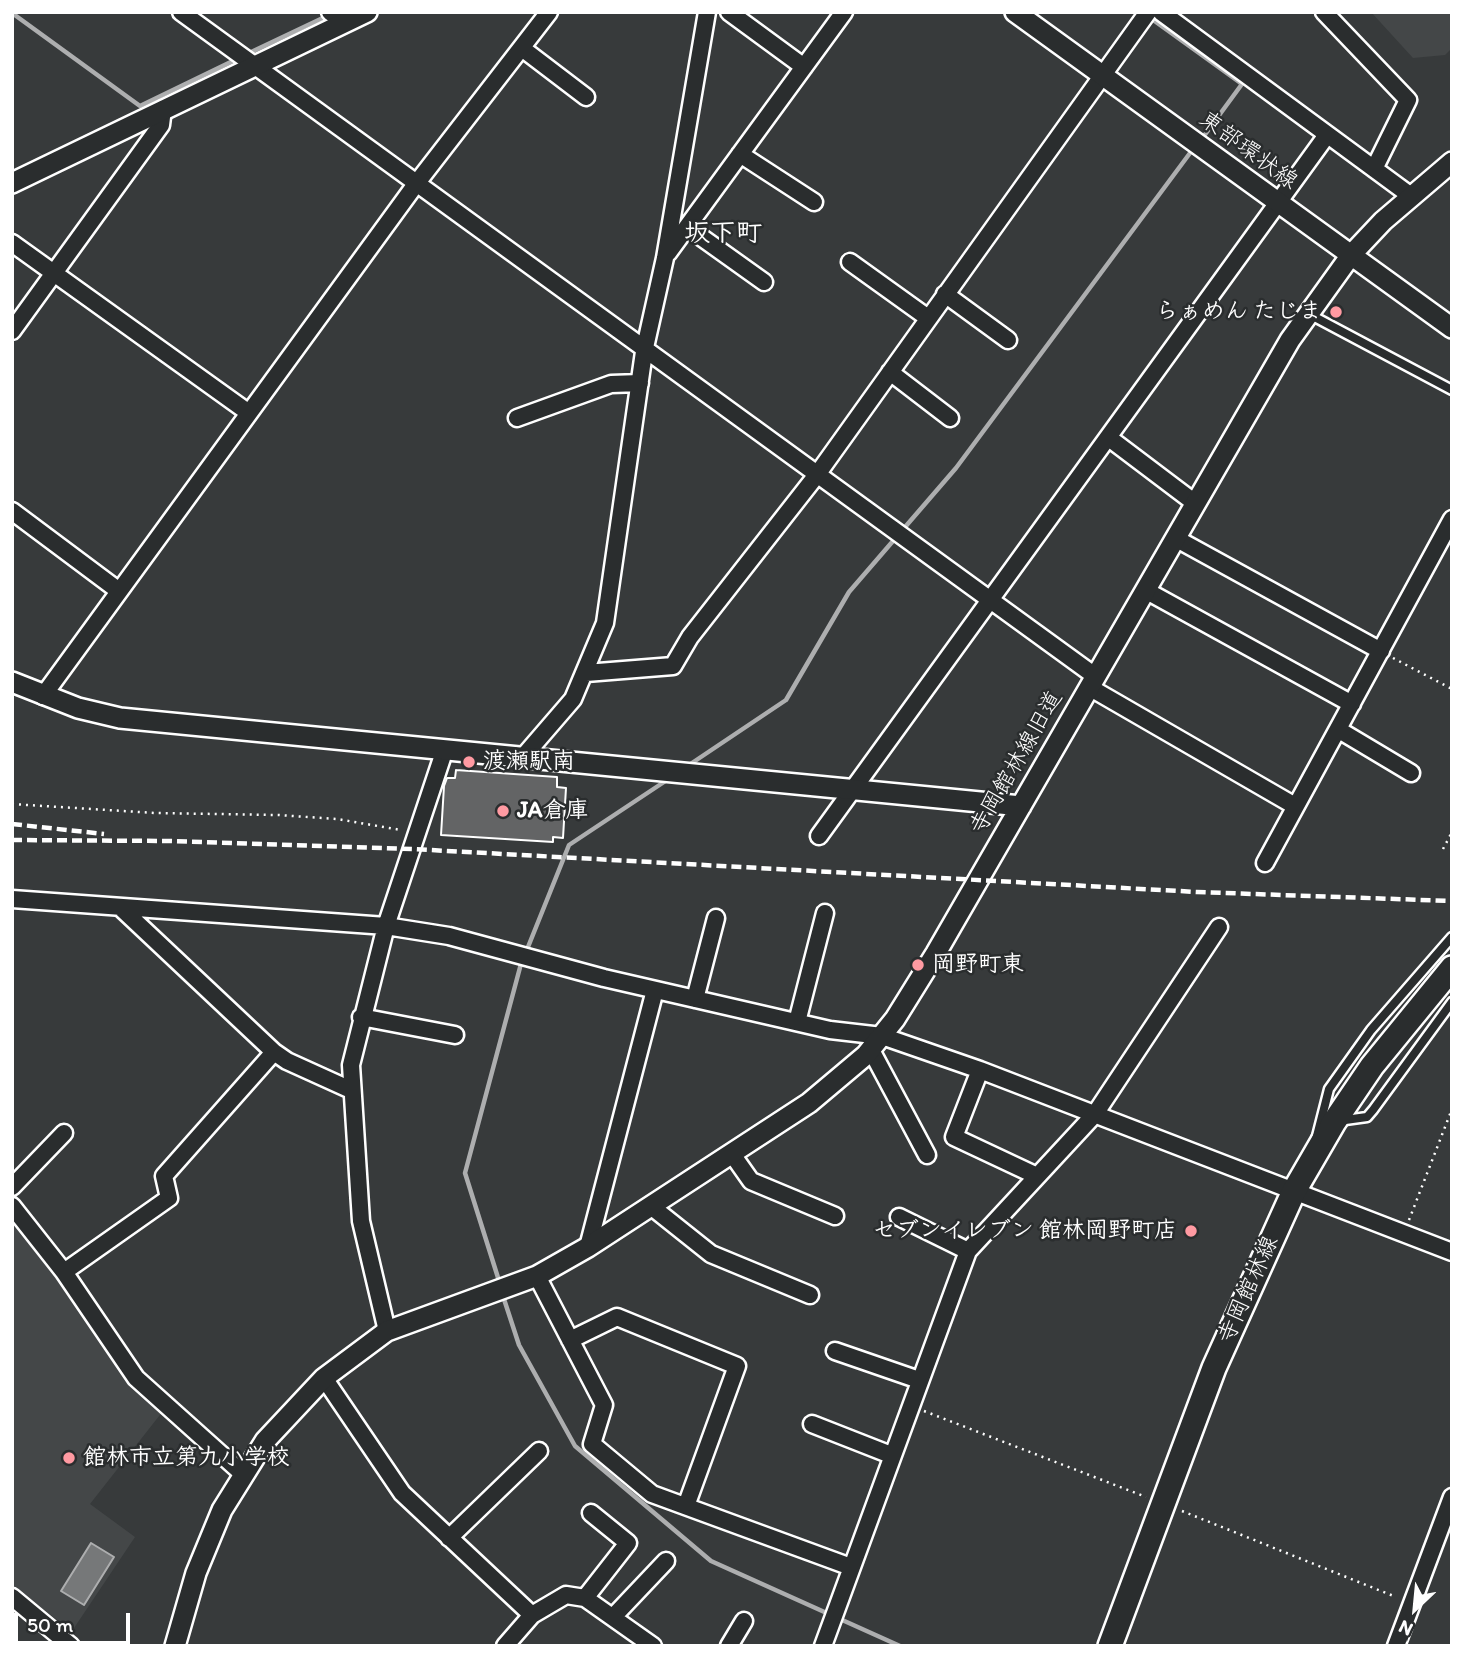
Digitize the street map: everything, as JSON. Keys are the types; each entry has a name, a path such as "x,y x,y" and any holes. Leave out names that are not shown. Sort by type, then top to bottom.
{"main road":[{"name":"寺岡館林線","path":"1110,1646 1214,1368 1294,1191 1334,1122 1372,1066 1452,968"}],"street":[{"path":"181,12 199,17 254,66 990,601 1092,682 1295,806"},
{"path":"12,183 254,66 337,18 367,12"},
{"path":"43,696 416,184 523,49 548,12"},
{"path":"523,757 560,717 586,673 605,623 644,352 665,258 707,12"},
{"path":"729,12 804,68"},
{"path":"665,258 844,12"},
{"name":"東部環状線","path":"1015,12 1452,328"},
{"path":"586,673 673,666 690,637 816,476 1148,12"},
{"path":"1161,12 1410,196"},
{"path":"1324,12 1408,100 1374,169"},
{"path":"523,49 586,97"},
{"path":"12,331 161,125 163,108"},
{"path":"819,836 1327,135"},
{"path":"740,154 814,202"},
{"name":"寺岡館林線旧道","path":"175,1646 209,1540 243,1474 290,1410 324,1378 387,1331 537,1276 588,1247 809,1103 877,1043 936,953 1307,313 1350,255 1410,196 1452,162"},
{"path":"687,227 764,282"},
{"path":"12,243 249,413"},
{"path":"850,262 928,318"},
{"path":"945,294 1008,340"},
{"path":"890,372 950,418"},
{"path":"517,418 611,384 640,383"},
{"path":"1109,438 1195,503"},
{"path":"12,511 119,591"},
{"path":"1265,863 1452,519"},
{"path":"1175,538 1381,651"},
{"path":"1145,590 1352,704"},
{"path":"12,682 43,696 120,718 1021,806"},
{"path":"1339,730 1411,773"},
{"path":"387,1331 360,1222 351,1065 386,926 445,749"},
{"path":"12,899 386,926 449,936 695,999 863,1036 877,1043 980,1070 1452,1252"},
{"path":"121,908 274,1052 351,1090"},
{"path":"797,1022 825,913"},
{"path":"695,999 716,918"},
{"path":"823,1646 968,1251 1094,1115 1219,927"},
{"path":"588,1247 655,989"},
{"path":"361,1017 455,1035"},
{"path":"877,1043 926,1155"},
{"path":"64,1272 169,1198 164,1176 274,1052"},
{"path":"980,1070 954,1137 1037,1176"},
{"path":"12,1188 64,1133"},
{"path":"732,1154 751,1181 835,1216"},
{"path":"12,1206 64,1272 136,1378 243,1474"},
{"path":"652,1207 711,1254 810,1295"},
{"path":"899,1217 968,1251"},
{"path":"537,1276 604,1405 592,1444 652,1494 851,1567"},
{"path":"570,1340 617,1317 737,1366 686,1506"},
{"path":"835,1351 919,1380"},
{"path":"324,1378 402,1493 532,1615"},
{"path":"812,1424 891,1455"},
{"path":"449,1538 540,1451"},
{"path":"1396,1646 1452,1497"},
{"path":"585,1598 628,1543 591,1513"},
{"path":"613,1617 666,1561"},
{"path":"505,1646 532,1615 566,1595 585,1598 653,1646"},
{"path":"12,1597 71,1646"},
{"path":"729,1646 744,1621"}],"lane":[{"path":"1307,313 1452,390"},
{"path":"1315,1153 1316,1131 1329,1089 1370,1030 1452,937"},
{"path":"1334,1122 1367,1117 1452,1002"}],"path":[{"path":"1381,651 1452,689"},
{"path":"12,804 155,813 337,819 418,833"},
{"path":"1443,849 1452,832"},
{"path":"1404,1233 1452,1109"}],"shaded area":[{"path":"1371,12 1452,12 1452,48 1445,55 1413,58"},
{"name":"館林市立第九小学校","path":"12,1220 163,1411 90,1504 135,1537 72,1631 12,1586"},
{"path":"91,1543 114,1557 84,1605 61,1591"}],"building":[{"name":"JA倉庫","path":"456,770 557,777 557,787 566,788 563,838 553,837 553,842 441,835 444,786 447,778 455,778"}],"waterway":[{"path":"12,13 140,106 239,58"},
{"path":"247,54 327,16"},
{"path":"1149,17 1242,84 1201,140"},
{"path":"686,767 786,700 849,592 956,468 1193,149"},
{"path":"526,952 569,845 670,778"},
{"path":"500,1284 465,1173 522,960"},
{"path":"502,1293 519,1345 575,1446 711,1561 900,1646"}],"railway":[{"path":"12,824 104,834"},
{"path":"12,840 170,841 412,849 1197,892 1452,901"}],"place":[{"name":"らぁめん たじま","path":"1336,312"},
{"name":"渡瀬駅南","path":"469,762"},
{"name":"JA倉庫","path":"503,811"},
{"name":"岡野町東","path":"918,965"},
{"name":"セブンイレブン 館林岡野町店","path":"1191,1231"},
{"name":"館林市立第九小学校","path":"69,1458"}],"district":[{"name":"坂下町","path":"723,234"}]}
